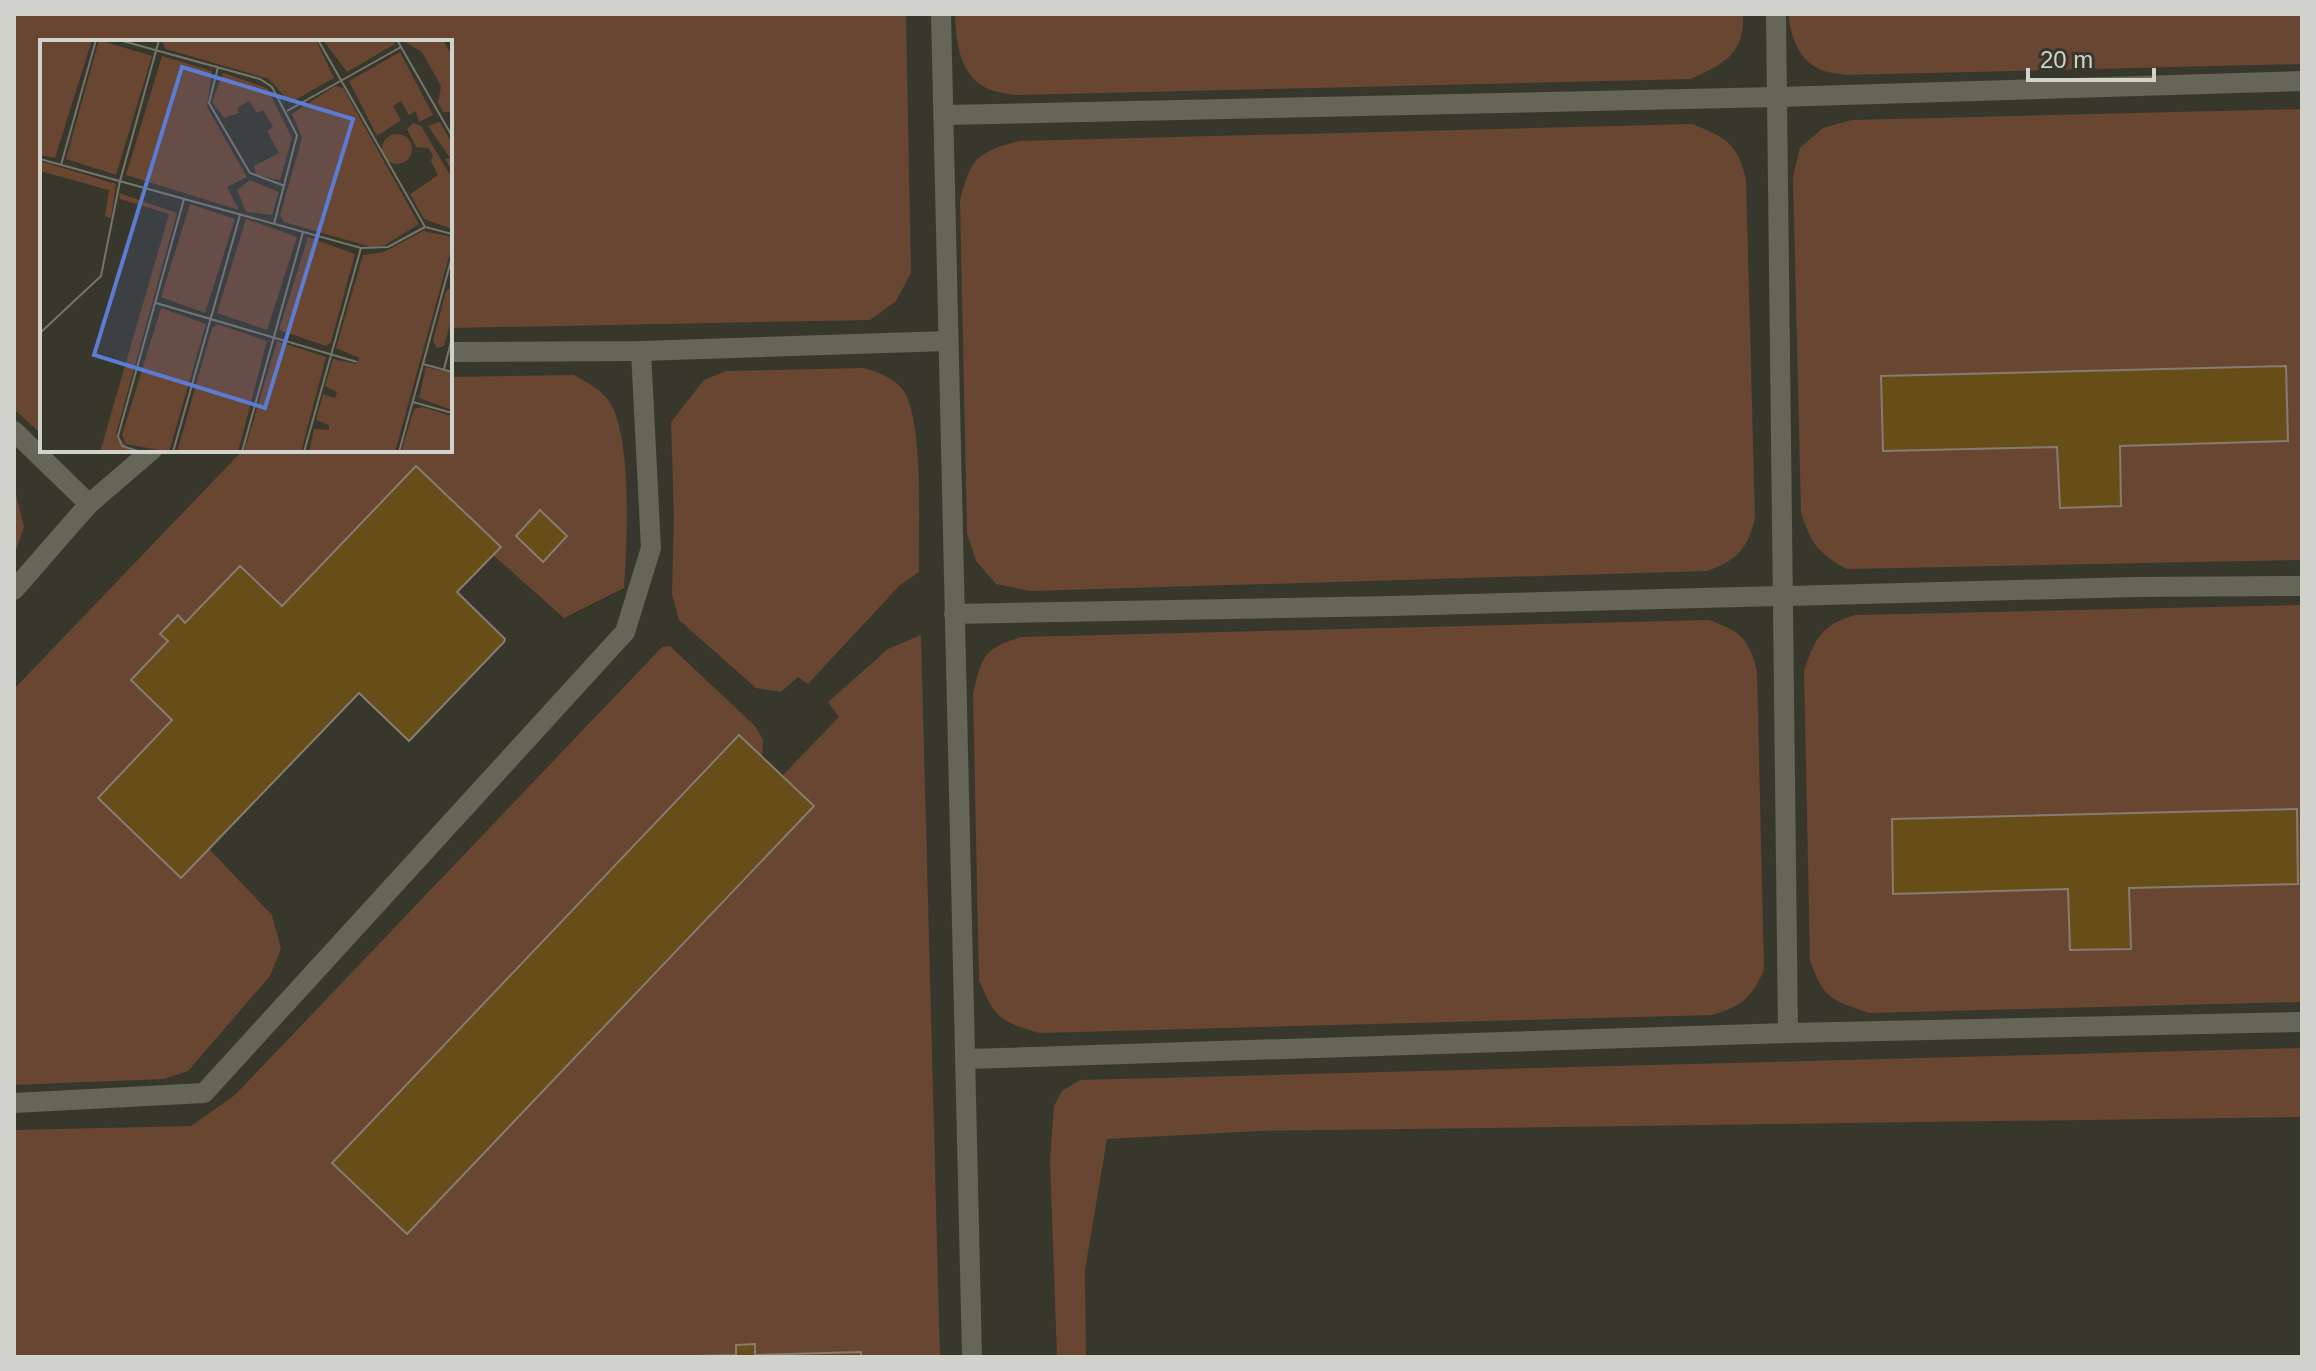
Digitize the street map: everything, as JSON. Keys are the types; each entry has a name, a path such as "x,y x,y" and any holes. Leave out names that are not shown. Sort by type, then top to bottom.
{"lane":[{"path":"941,14 972,1357"},
{"path":"1776,14 1788,1033"},
{"path":"944,115 1777,97 2302,81"},
{"path":"452,352 641,351 947,341"},
{"path":"14,1103 204,1093 625,632 651,548 641,351"},
{"path":"14,431 89,504"},
{"path":"14,590 89,504 150,452"},
{"path":"954,614 2302,586"},
{"path":"967,1059 1788,1033 2302,1022"}],"shaded area":[{"path":"14,14 906,14 911,273 896,301 870,320 452,328 452,40 40,40 40,433 14,409"},
{"path":"955,14 1743,14 1743,28 1730,56 1691,79 1014,95 988,89 971,76 958,46"},
{"path":"1789,14 2302,14 2302,64 1845,75 1822,70 1806,59 1793,38"},
{"path":"2302,109 2302,560 1847,569 1822,552 1812,539 1801,512 1793,176 1800,148 1823,128 1852,120"},
{"path":"1692,124 1714,133 1734,149 1746,179 1755,518 1744,546 1726,563 1707,571 1030,591 996,584 976,561 967,533 960,201 972,166 993,149 1019,141"},
{"path":"864,368 897,383 911,409 918,454 919,572 900,585 808,684 798,677 781,692 756,688 679,620 672,594 674,515 671,422 704,380 726,371"},
{"path":"574,375 608,400 616,416 625,462 624,588 564,618 493,555 500,547 416,466 282,606 240,566 185,623 178,616 160,633 168,641 131,679 172,720 98,798 181,878 209,849 272,915 281,949 270,976 188,1071 164,1079 14,1085 14,689 241,452 452,452 452,377"},
{"path":"14,486 24,527 14,556"},
{"path":"2302,605 2302,1002 1869,1013 1838,1001 1825,990 1810,960 1804,671 1816,641 1827,628 1855,615"},
{"path":"1709,620 1742,637 1757,671 1764,970 1750,995 1731,1008 1712,1015 1040,1033 1008,1022 990,1003 979,980 973,694 982,663 999,645 1021,637"},
{"path":"921,635 940,1357 14,1357 14,1130 191,1126 235,1095 662,647 670,646 755,726 763,740 762,757 782,776 839,717 828,702 888,649"},
{"path":"2302,1048 2302,1117 1260,1131 1107,1139 1085,1270 1086,1357 1057,1357 1050,1160 1054,1106 1062,1091 1080,1080"}],"building":[{"path":"2286,366 2288,441 2120,446 2121,506 2060,508 2057,447 1883,451 1881,376"},
{"path":"416,466 501,547 457,592 505,639 504,642 409,741 359,693 181,878 98,798 172,720 131,680 168,641 160,634 178,615 185,623 240,566 282,606"},
{"path":"540,510 567,536 543,562 516,536"},
{"path":"739,735 814,806 407,1234 332,1163"},
{"path":"2297,809 2298,884 2129,888 2131,949 2070,950 2068,889 1893,894 1892,819"},
{"path":"755,1344 755,1355 861,1352 861,1357 653,1357 736,1355 736,1345"}]}
